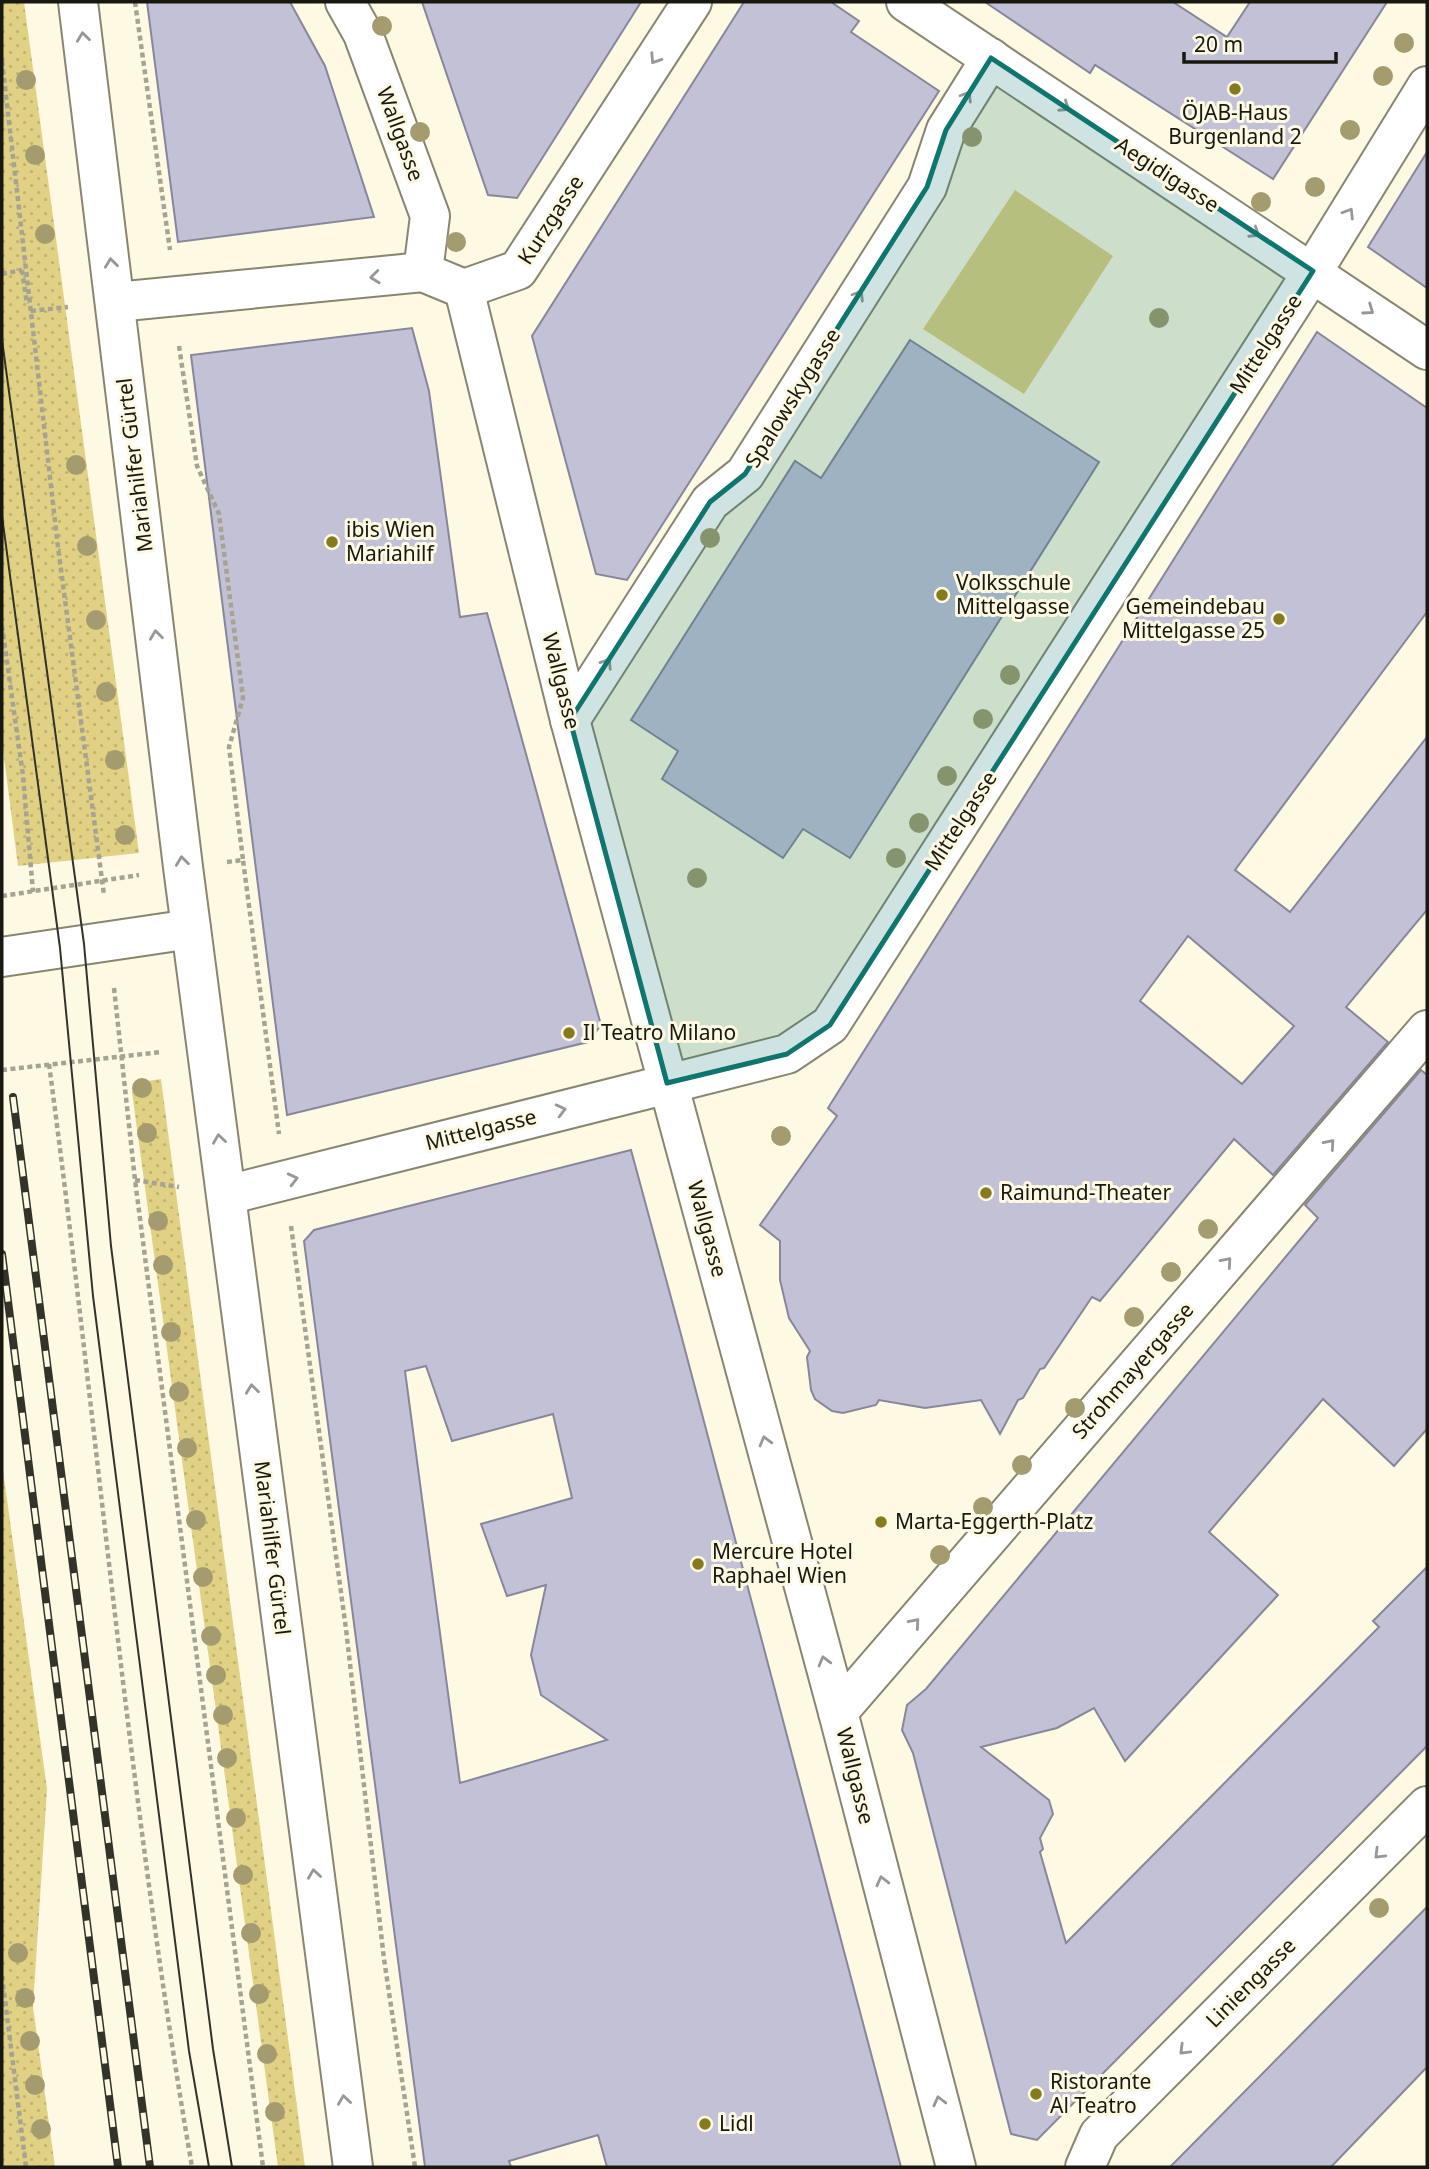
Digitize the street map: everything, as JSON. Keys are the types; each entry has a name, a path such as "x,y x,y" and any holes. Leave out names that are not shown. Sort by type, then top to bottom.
{"street":[{"name":"Mariahilfer Gürtel","path":"78,2 191,929 353,2167"},
{"name":"Wallgasse","path":"345,2 363,34 430,216 423,272"},
{"name":"Kurzgasse","path":"464,289 518,271 692,2"},
{"name":"Aegidigasse","path":"906,2 1313,271 1427,350"},
{"name":"Spalowskygasse","path":"570,720 710,502 746,474 927,187 946,130 991,58"},
{"name":"Mittelgasse","path":"227,1195 787,1054 830,1025 1313,271 1427,86"},
{"path":"116,302 423,272 464,289"},
{"name":"Wallgasse","path":"464,289 570,720 838,1712 956,2167"},
{"path":"2,957 191,929"},
{"name":"Strohmayergasse","path":"838,1712 1427,1030"},
{"name":"Liniengasse","path":"1085,2167 1098,2135 1427,1806"}],"path":[{"path":"135,2 171,258"},
{"path":"2,61 24,270 110,941 120,1055 263,2167"},
{"path":"2,274 24,270"},
{"path":"179,346 197,466 219,514 243,698 229,747 243,860"},
{"path":"2,626 23,776 33,892"},
{"path":"2,896 102,882"},
{"path":"2,1070 120,1055 268,1042 347,1642 384,1959 415,2167"},
{"path":"49,1064 79,1293 161,1989 192,2167"},
{"path":"2,1976 26,2167"}],"highlighted area":[{"path":"991,58 1313,271 830,1025 787,1054 667,1083 570,720 710,502 745,474 927,187 946,130"}],"shaded area":[{"path":"2,2 24,2 139,853 18,866 2,742"},
{"path":"1015,190 1113,256 1024,394 923,329"},
{"path":"161,1079 305,2167 278,2167 132,1092 141,1082"},
{"path":"2,1463 47,1789 33,2007 55,2167 2,2167"}],"building":[{"path":"147,2 290,2 325,66 374,217 178,242"},
{"path":"422,2 641,2 517,198 488,195"},
{"path":"744,2 831,2 859,21 851,32 939,91 627,580 596,574 532,336"},
{"name":"ÖJAB-Haus Burgenland 2","path":"985,2 1173,2 1227,37 1250,2 1387,2 1273,179 1095,65 1090,73"},
{"path":"1427,152 1427,288 1368,247"},
{"path":"412,328 429,391 460,617 487,613 601,1025 588,1042 287,1115 191,355"},
{"path":"1317,332 1427,408 1427,612 1235,870 1290,912 1427,737 1427,910 1346,1007 1388,1042 1273,1175 1234,1139 1100,1301 1092,1297 1044,1368 1040,1369 1023,1398 1018,1400 1000,1434 981,1400 925,1408 879,1400 876,1405 843,1413 832,1411 815,1399 811,1390 807,1357 810,1351 789,1318 780,1280 780,1241 760,1225 837,1116 828,1108","holes":["1188,936 1294,1026 1242,1084 1140,1001"]},
{"name":"Volksschule Mittelgasse","path":"910,340 1099,462 850,858 803,829 783,858 662,779 678,751 631,720 795,461 821,478"},
{"path":"1421,1070 1427,1075 1427,1429 1394,1466 1323,1399 1209,1532 1278,1595 1125,1761 1094,1708 1057,1728 981,1747 1049,1800 1053,1814 1040,1838 1043,1849 1040,1852 1066,1943 1379,1627 1373,1621 1427,1567 1427,1746 1037,2140 1011,2134 913,1753 902,1730 907,1705 926,1689 1318,1218 1305,1205"},
{"path":"631,1150 901,2167 607,2167 598,2135 509,2161 511,2167 425,2167 304,1241 314,1230","holes":["426,1366 452,1441 553,1414 572,1498 481,1524 507,1596 546,1585 531,1655 541,1695 607,1740 460,1783 405,1371"]},
{"path":"1427,1907 1427,2067 1331,2167 1170,2167"}],"tram line":[{"path":"2,340 84,944 111,1246 213,2049 232,2167"},
{"path":"2,516 60,948 93,1296 189,2051 209,2167"}],"railway":[{"path":"13,1097 150,2167"},
{"path":"2,1254 118,2167"}],"place":[{"name":"ÖJAB-Haus Burgenland 2","path":"1235,89"},
{"name":"ibis Wien Mariahilf","path":"332,542"},
{"name":"Volksschule Mittelgasse","path":"942,595"},
{"name":"Gemeindebau Mittelgasse 25","path":"1279,619"},
{"name":"Il Teatro Milano","path":"569,1033"},
{"name":"Raimund-Theater","path":"986,1193"},
{"name":"Marta-Eggerth-Platz","path":"881,1522"},
{"name":"Mercure Hotel Raphael Wien","path":"698,1564"},
{"name":"Ristorante Al Teatro","path":"1036,2094"},
{"name":"Lidl","path":"705,2124"}]}
